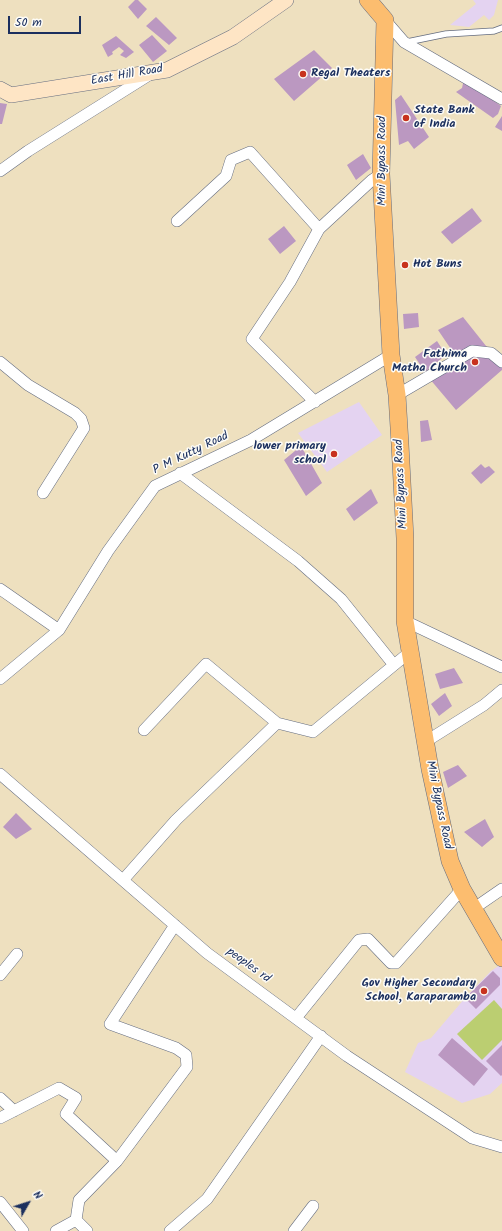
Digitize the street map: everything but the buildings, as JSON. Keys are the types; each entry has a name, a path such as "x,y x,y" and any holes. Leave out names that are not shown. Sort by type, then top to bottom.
{"main road":[{"path":"368,0 385,20"},
{"name":"Mini Bypass Road","path":"385,20 381,174 391,355 397,395 405,538 405,620 430,769 450,861 462,889 502,958"}],"street":[{"name":"East Hill Road","path":"0,89 11,96 167,70 233,37 286,0"},
{"path":"385,20 404,42 502,99"},
{"path":"0,171 52,135 153,72"},
{"path":"177,221 189,207 226,176 232,160 250,152 319,229"},
{"path":"315,402 252,339 290,282 319,229 372,180 381,174"},
{"path":"397,395 472,351 491,353 502,362"},
{"name":"P M Kutty Road","path":"0,679 59,630 108,551 155,486 251,440 391,355"},
{"path":"0,362 28,385 75,413 81,419 84,428 43,492"},
{"path":"180,473 298,561 341,599 394,665"},
{"path":"0,590 59,630"},
{"path":"405,620 502,667"},
{"path":"144,730 206,664 277,724 313,732 411,651"},
{"path":"426,742 484,705 502,690"},
{"path":"123,880 176,820 277,724"},
{"name":"peoples rd","path":"0,774 207,953 321,1036 472,1138 502,1147"},
{"path":"473,909 502,888"},
{"path":"296,1018 359,940 368,939 391,963 396,963 462,889"},
{"path":"76,1220 78,1200 117,1161 187,1067 186,1055 176,1048 110,1024 175,925"},
{"path":"0,975 17,954"},
{"path":"170,1231 207,1199 321,1036"},
{"path":"0,1118 59,1088 76,1098 66,1114 117,1161"},
{"path":"0,1098 14,1111"},
{"path":"0,1202 23,1231"},
{"path":"294,1231 313,1206"},
{"path":"56,1231 76,1220"},
{"path":"76,1220 87,1231"}],"lane":[{"path":"404,42 446,34 494,31 502,28"}],"shaded area":[{"path":"473,0 498,0 494,15 489,20 484,15 469,27 450,25 476,4"},
{"name":"lower primary school","path":"359,402 382,435 327,472 298,433"},
{"path":"500,965 502,969 502,1083 490,1094 462,1103 405,1072 418,1043 431,1038 465,998 491,971"}],"green space":[{"path":"494,1000 502,1009 502,1040 482,1060 457,1034"}],"place":[{"name":"Regal Theaters","path":"303,74"},
{"name":"State Bank of India","path":"406,118"},
{"name":"Hot Buns","path":"405,265"},
{"name":"Fathima Matha Church","path":"475,362"},
{"name":"lower primary school","path":"334,454"},
{"name":"Gov Higher Secondary School, Karaparamba","path":"484,991"}]}
